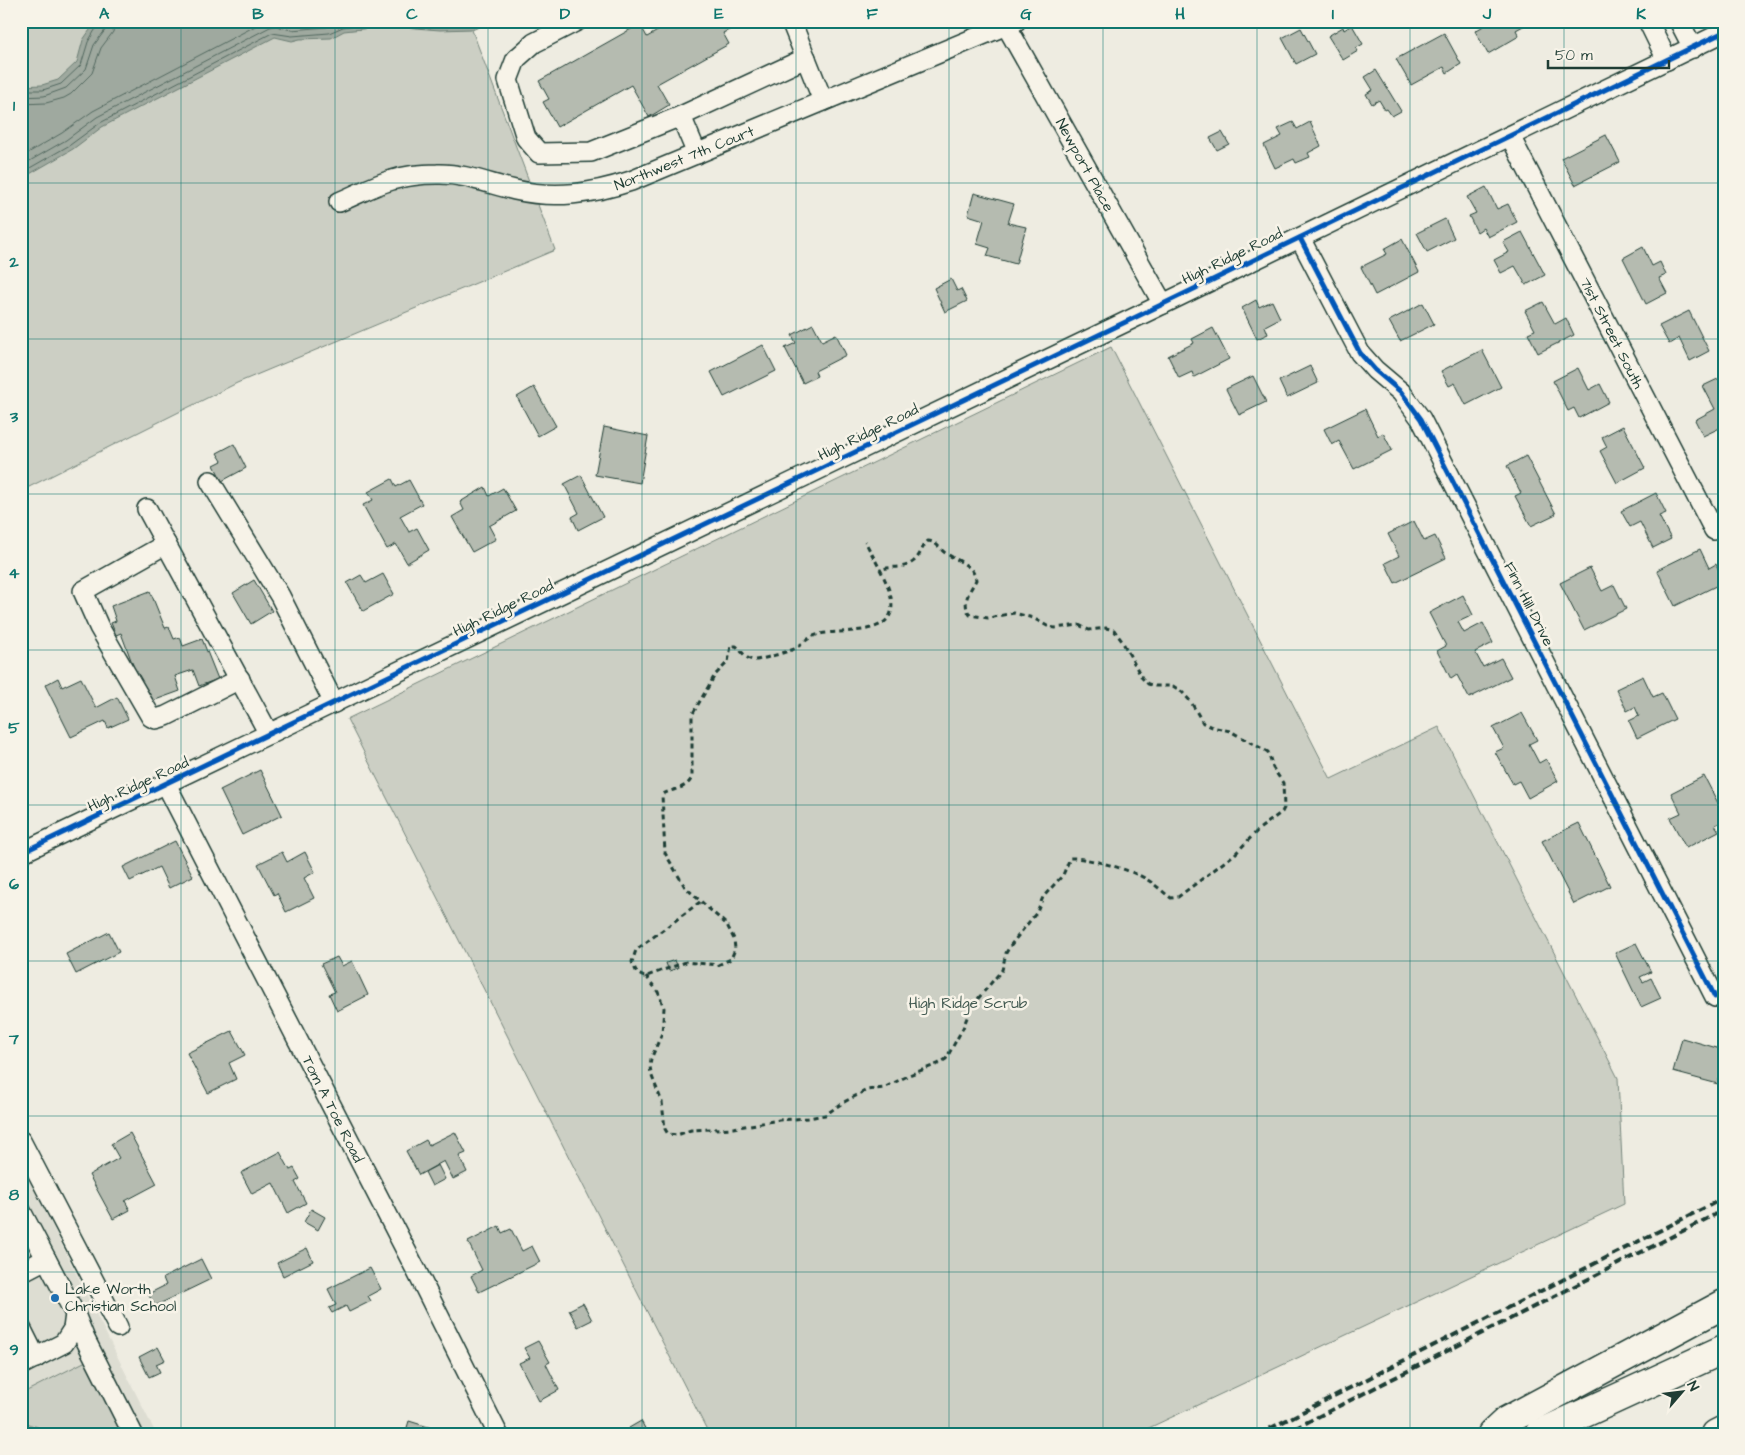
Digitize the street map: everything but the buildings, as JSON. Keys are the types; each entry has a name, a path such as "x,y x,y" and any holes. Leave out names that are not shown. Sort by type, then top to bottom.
{"highway":[{"path":"1492,1434 1506,1421 1724,1304"},
{"path":"1539,1434 1724,1348"},
{"path":"1716,1434 1724,1430"}],"street":[{"path":"577,21 534,42 516,58 508,80 526,138 539,153 591,152 681,116 806,58"},
{"path":"791,21 824,101"},
{"path":"1648,21 1668,60"},
{"path":"1679,21 1693,48"},
{"name":"Northwest 7th Court","path":"339,202 393,179 436,174 475,178 513,190 539,194 579,194 605,190 697,154 1011,23"},
{"name":"Newport Place","path":"1011,23 1163,304"},
{"name":"High Ridge Road","path":"21,853 1724,32"},
{"path":"681,116 697,154"},
{"name":"71st Street South","path":"1510,136 1714,530"},
{"name":"Finn Hill Drive","path":"1300,238 1360,353 1375,370 1402,392 1421,419 1715,996"},
{"path":"210,481 280,596 334,703"},
{"path":"147,509 269,734"},
{"path":"166,544 83,591 99,626 151,717 156,719 240,680"},
{"name":"Tom A Toe Road","path":"166,784 498,1434"},
{"path":"21,1141 118,1327"},
{"path":"21,1211 29,1244 46,1259 133,1434"},
{"path":"21,1272 46,1259"},
{"path":"21,1328 29,1362 64,1343 73,1330 75,1314"}],"path":[{"path":"700,902 636,950 632,962 634,968 641,976 686,962 718,966 731,959 736,944 732,934 720,918 685,887 665,853 661,798 665,793 686,785 692,777 692,715 715,675 728,662 732,646 736,646 749,659 758,660 788,652 813,636 825,633 856,632 887,620 890,615 892,599 865,541"},
{"path":"646,976 658,992 664,1008 662,1033 651,1058 650,1066 651,1074 662,1102 665,1130 668,1134 677,1135 691,1130 733,1128 825,1115 867,1090 884,1088 908,1075 938,1064 946,1059 963,1028 971,1007 1002,970 1006,953 1010,946 1037,912 1042,897 1063,875 1070,858 1120,869 1147,879 1172,898 1178,897 1235,854 1259,829 1282,812 1284,808 1282,783 1273,768 1268,752 1230,731 1203,723 1191,702 1174,686 1148,684 1142,678 1114,630 1106,628 1089,630 1075,625 1056,628 1049,627 1033,618 1014,613 988,618 970,615 967,611 966,600 976,580 975,574 931,541 925,544 918,556 909,564 880,570"}],"shaded area":[{"name":"Lake Worth Christian School","path":"21,1163 156,1434 21,1434"}],"green space":[{"path":"21,21 493,21 472,30 555,250 237,383 21,491"},
{"name":"High Ridge Scrub","path":"1111,347 1331,779 1439,727 1618,1078 1624,1204 1136,1434 709,1434 347,719"},
{"path":"86,1361 123,1434 42,1434 38,1427 28,1424 21,1410 21,1394"}],"water":[{"path":"99,21 486,21 472,29 440,30 390,26 344,31 331,38 292,41 275,37 102,127 73,149 21,179 21,86 42,85 58,80 77,62 83,40"}],"railway":[{"path":"1259,1434 1724,1198"},
{"path":"1284,1434 1724,1210"}],"cycle path":[{"path":"21,853 1724,32"},
{"path":"1300,238 1360,353 1375,370 1401,392 1421,419 1715,997"}],"place":[{"name":"Lake Worth Christian School","path":"55,1298"}]}
